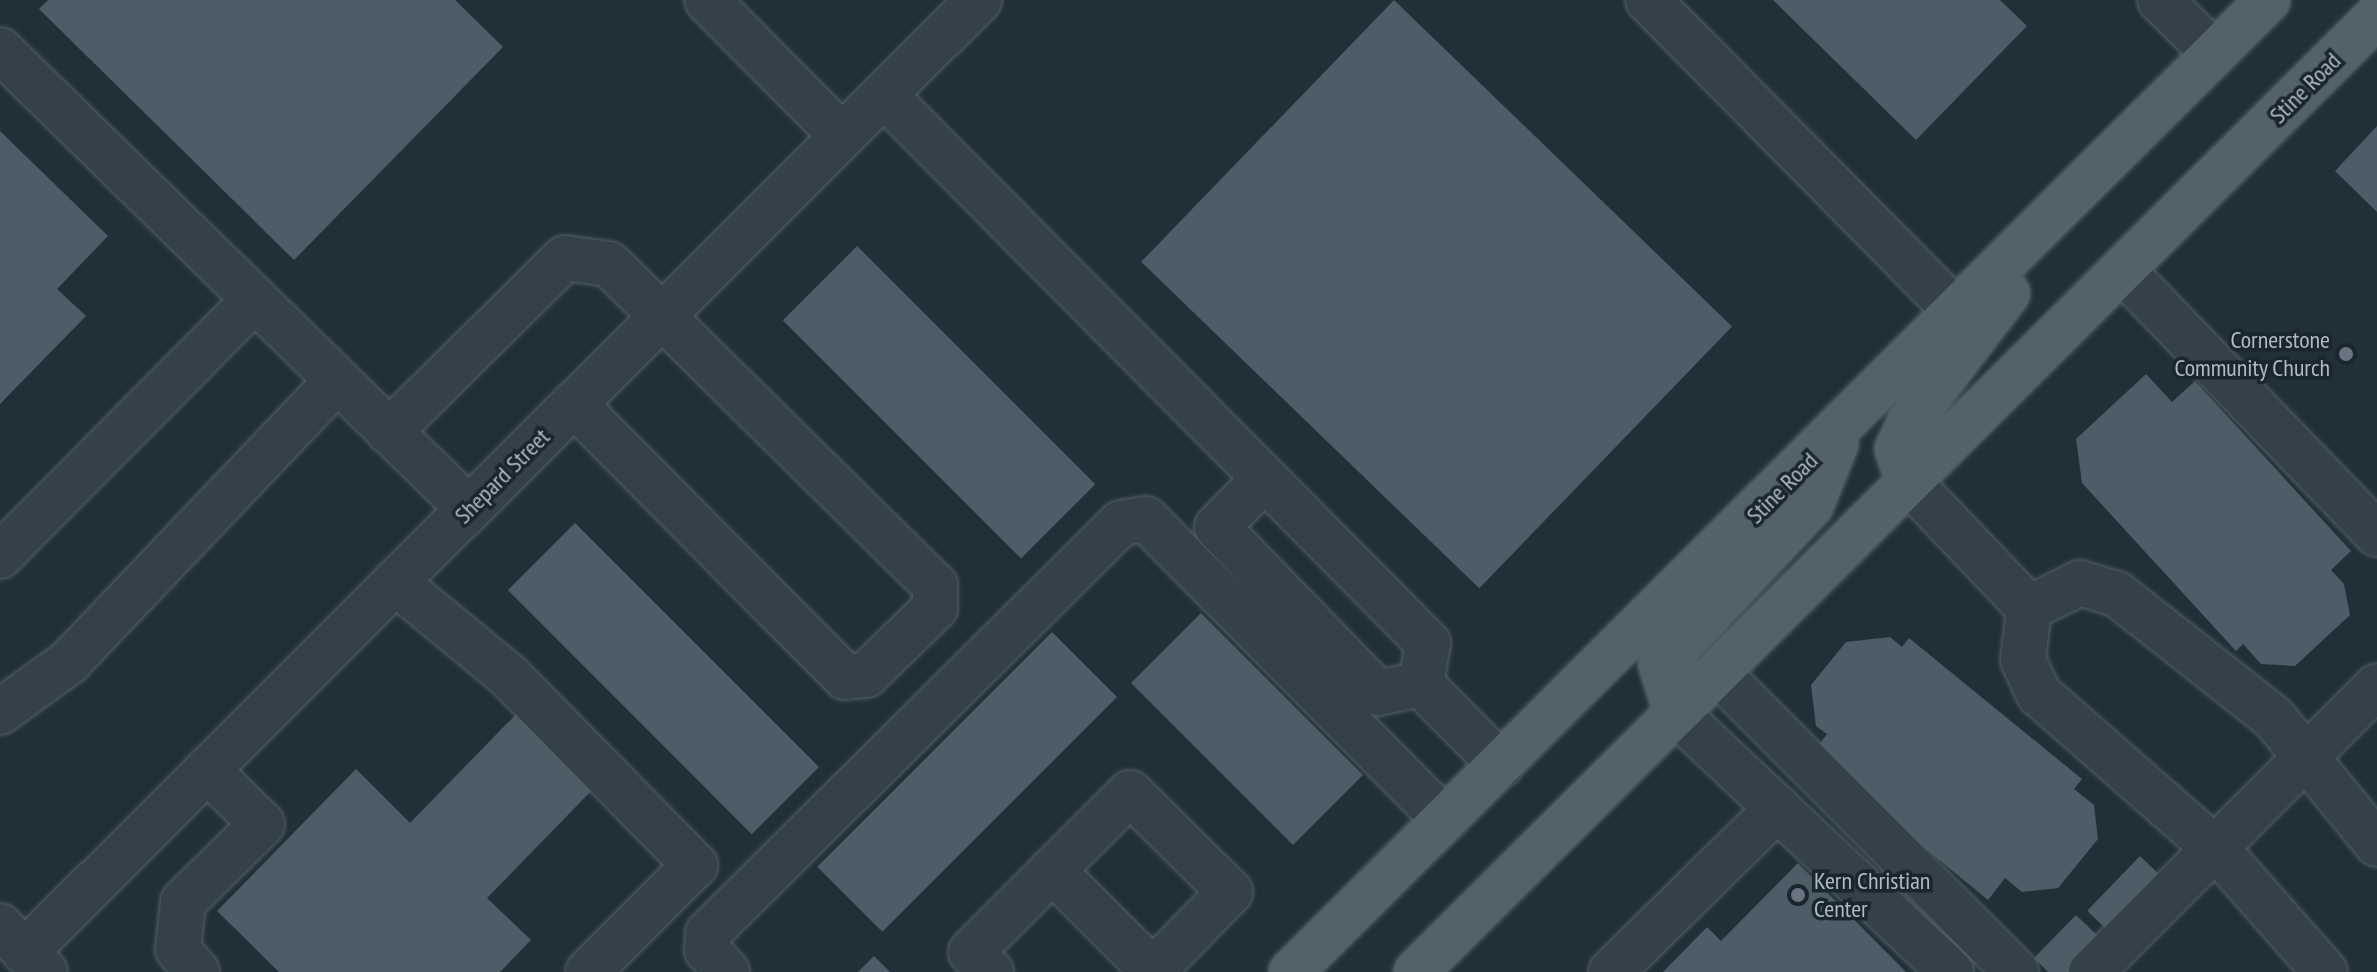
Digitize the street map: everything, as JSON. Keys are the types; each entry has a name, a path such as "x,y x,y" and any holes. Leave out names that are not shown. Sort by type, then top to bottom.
{"main road":[{"name":"Stine Road","path":"1291,972 1843,427 1967,323 2113,154 2268,0"},
{"name":"Stine Road","path":"1416,972 2377,16"},
{"path":"1908,481 1897,449 1967,323"},
{"path":"1676,713 1661,665 1811,506 1843,427"}],"street":[{"path":"707,0 842,136"},
{"name":"Shepard Street","path":"23,950 979,0"},
{"path":"1648,0 1967,323"},
{"path":"2160,0 2214,53"},
{"path":"0,50 469,509"},
{"path":"884,95 1428,643 1421,684"},
{"path":"389,432 565,258 609,264 665,313 935,585 935,608 866,675 845,677 574,404"},
{"path":"2122,270 2377,534"},
{"path":"0,556 255,299"},
{"path":"0,712 69,662 337,381"},
{"path":"1264,479 1217,527 1378,693 1421,684"},
{"path":"1908,481 2029,608"},
{"path":"727,972 707,950 708,933 1121,523 1146,519 1445,820"},
{"path":"395,582 508,675 695,865 588,972"},
{"path":"2029,608 2080,583 2117,594 2273,717 2377,844"},
{"path":"2029,608 2023,660 2039,694 2214,848 2325,972"},
{"path":"1717,672 2016,972"},
{"path":"1421,684 1501,765"},
{"path":"2091,972 2377,686"},
{"path":"1676,713 1951,972"},
{"path":"197,972 178,949 183,902 262,824 207,770"},
{"path":"991,972 971,952 1052,870 1130,793 1230,892 1153,972 1052,870"},
{"path":"1611,972 1778,808"}],"building":[{"path":"48,0 455,0 503,47 294,260 39,9"},
{"path":"1394,0 1732,326 1479,588 1141,262"},
{"path":"1773,0 2000,0 2027,26 1916,140"},
{"path":"2377,126 2377,212 2335,171"},
{"path":"0,131 108,236 57,289 86,316 0,404"},
{"path":"857,246 1095,484 1021,559 783,320"},
{"path":"2146,374 2172,402 2195,381 2351,551 2331,570 2344,584 2350,615 2295,666 2261,664 2243,644 2236,651 2082,483 2076,439"},
{"path":"575,523 819,767 752,834 508,590"},
{"path":"1201,613 1363,775 1293,845 1131,683"},
{"path":"1052,632 1117,697 882,932 817,867"},
{"path":"1890,637 1902,647 1909,638 2082,779 2074,789 2094,805 2098,839 2058,888 2022,892 2005,878 1988,900 1811,755 1827,734 1816,726 1811,685 1846,642"},
{"path":"522,708 599,783 487,898 531,940 500,972 279,972 217,911 356,769 410,823"},
{"path":"2140,856 2163,878 2110,933 2087,911"},
{"name":"Kern Christian Center","path":"1798,863 1906,972 1663,972 1707,927 1721,941"},
{"path":"2076,915 2101,939 2069,972 2048,972 2034,958"},
{"path":"874,956 890,972 858,972"}],"place":[{"name":"Cornerstone Community Church","path":"2346,354"},
{"name":"Kern Christian Center","path":"1798,895"}]}
